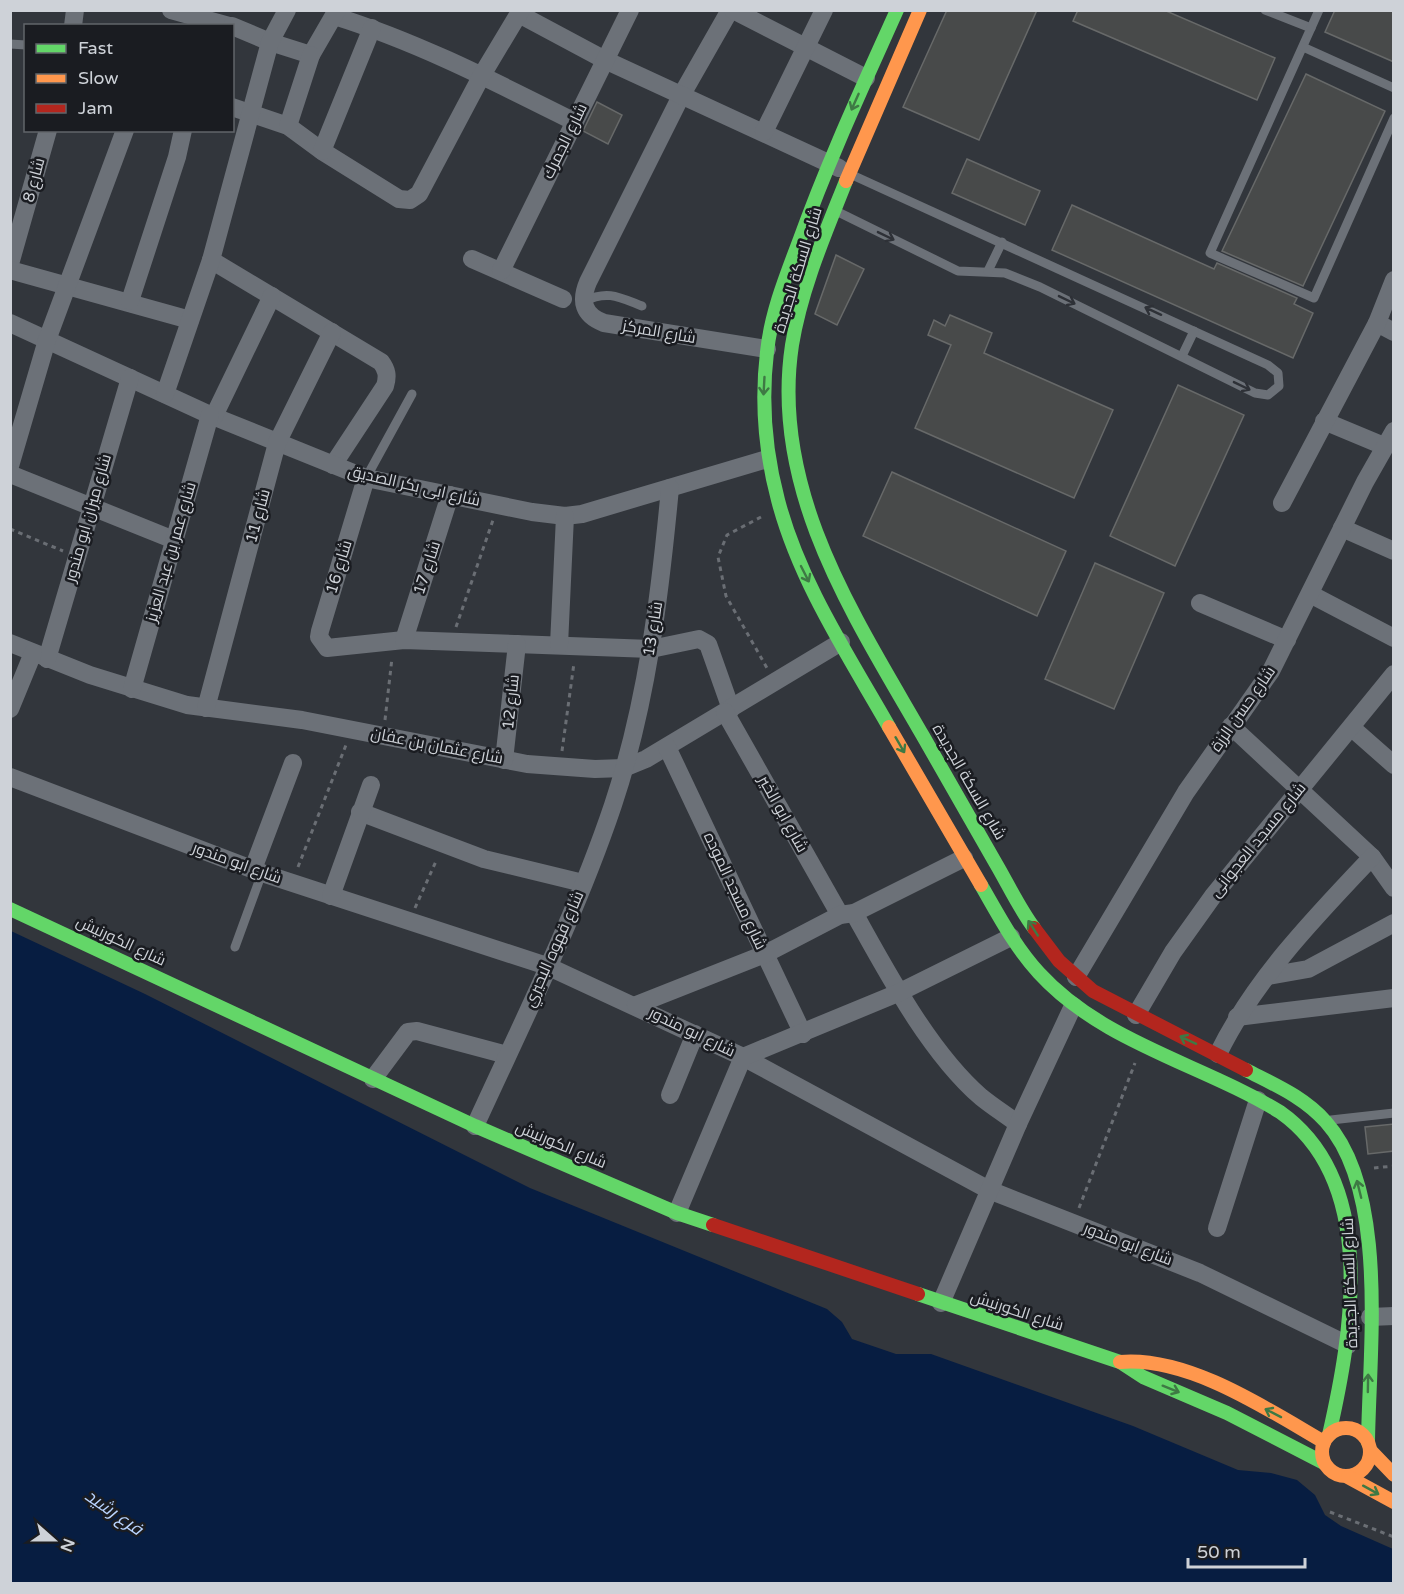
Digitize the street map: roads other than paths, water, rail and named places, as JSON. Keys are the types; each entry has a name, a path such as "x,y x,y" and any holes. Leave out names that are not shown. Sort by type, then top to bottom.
{"main road":[{"name":"شارع السكة الجديدة","path":"920,10 848,173 798,316 788,377 790,440 807,514 826,561 862,628 1030,923 1059,961 1102,997 1295,1095 1326,1121 1347,1152 1361,1195 1368,1257 1369,1446"},
{"name":"شارع السكة الجديدة","path":"897,11 828,163 785,279 767,350 764,386 767,459 778,508 804,573 841,642 964,858 1011,937 1038,975 1073,1006 1142,1044 1279,1111 1314,1142 1327,1162 1343,1206 1350,1264 1348,1345 1326,1439"},
{"name":"شارع الكورنيش","path":"10,909 474,1126 677,1213 941,1304 1120,1362 1143,1377 1227,1413 1324,1463"},
{"name":"شارع الكورنيش","path":"1120,1362 1129,1359 1148,1359 1194,1376 1238,1395 1326,1439"},
{"path":"1392,1473 1369,1446 1364,1435 1350,1428 1342,1428 1326,1439 1324,1463 1334,1474 1348,1477 1394,1502"},
{"path":"1348,1477 1362,1471 1370,1458 1369,1446"}],"street":[{"path":"171,10 222,24"},
{"path":"165,394 211,260 253,113 270,42 287,10"},
{"name":"شارع الجمرك","path":"501,272 630,10"},
{"path":"582,302 588,282 681,96 732,10 866,78"},
{"path":"764,132 824,10"},
{"path":"234,108 288,126 322,151 399,199 410,200 419,194 482,75 520,12 605,60 848,173"},
{"path":"288,126 311,55 336,13 482,75 575,122"},
{"path":"234,27 311,55"},
{"path":"322,151 372,28"},
{"name":"شارع 8","path":"10,264 47,132"},
{"path":"10,466 47,340 70,285 124,132"},
{"path":"130,302 177,157 183,132"},
{"path":"472,259 563,299"},
{"path":"211,260 381,362 387,373 384,386 333,465"},
{"path":"10,270 190,320"},
{"path":"1282,503 1377,323 1394,280"},
{"name":"شارع عمر بن عبد العزيز","path":"132,688 212,416 272,296"},
{"name":"شارع المركز","path":"582,302 586,312 594,319 604,322 767,350"},
{"name":"شارع ابى بكر الصديق","path":"10,323 212,416 333,465 366,477 498,505 565,516 599,510 767,459"},
{"path":"1377,323 1394,332"},
{"name":"شارع 11","path":"206,708 277,443 332,332"},
{"name":"شارع ميزان ابو مندور","path":"10,709 40,656 76,556 130,378"},
{"path":"1324,421 1389,439"},
{"name":"شارع حسن الرزة","path":"1076,977 1186,792 1265,680 1389,439"},
{"path":"10,474 174,540"},
{"name":"شارع 16","path":"366,477 320,631 322,643 333,649 398,640"},
{"name":"شارع 13","path":"624,768 651,649 670,488"},
{"name":"شارع 17","path":"398,640 450,495"},
{"path":"565,516 568,646"},
{"path":"1342,528 1394,551"},
{"path":"1310,594 1394,638"},
{"path":"1200,603 1287,640"},
{"path":"398,640 651,649"},
{"name":"شارع ابو الخير","path":"651,649 703,640 708,644 728,711 847,914 898,993 956,1071 981,1096 1018,1124"},
{"name":"شارع عثمان بن عفان","path":"10,643 40,656 169,701 206,708 247,711 352,729 504,760 560,767 624,768 667,747 841,642"},
{"name":"شارع 12","path":"504,760 517,644"},
{"name":"شارع مسجد العجوانى","path":"1136,1016 1173,952 1213,896 1394,674"},
{"path":"1231,726 1372,858 1394,888"},
{"path":"1352,728 1394,765"},
{"name":"شارع مسجد الموده","path":"667,747 803,1034"},
{"path":"258,871 293,763"},
{"name":"شارع قهوه البحيري","path":"474,1126 583,883 610,814 624,768"},
{"name":"شارع ابو مندور","path":"10,777 292,883 547,966 636,1005 743,1057 989,1190 1200,1273 1348,1345"},
{"path":"331,896 371,785"},
{"path":"360,812 484,859 583,883"},
{"path":"636,1005 765,954 964,858"},
{"path":"1218,1054 1238,1017 1268,976 1322,910 1372,858"},
{"path":"1268,976 1308,969 1394,923"},
{"path":"677,1213 743,1057 898,993 1011,937"},
{"path":"1238,1017 1394,998"},
{"path":"941,1304 1018,1124 1073,1006"},
{"path":"373,1079 402,1037 408,1032 417,1031 507,1055"},
{"path":"670,1095 695,1034"},
{"path":"1217,1228 1258,1100"},
{"path":"1370,1317 1394,1316"}],"lane":[{"path":"1265,10 1311,28"},
{"path":"1319,10 1210,253 1314,298 1394,118"},
{"path":"1303,47 1394,88"},
{"path":"834,210 958,271 1005,273 1040,287 1256,393 1268,395 1279,386 1278,373 1268,365 848,173"},
{"path":"988,271 1002,242"},
{"path":"582,302 599,294 608,294 642,306"},
{"path":"1182,356 1194,331"},
{"path":"366,477 412,394"},
{"path":"235,948 258,871"},
{"path":"1326,1121 1394,1113"}],"water":[{"name":"فرع رشيد","path":"11,931 145,994 530,1188 827,1309 842,1322 852,1339 896,1354 931,1354 1133,1426 1238,1470 1271,1473 1297,1480 1315,1495 1325,1515 1341,1526 1393,1549 1393,1583 11,1583"}]}
